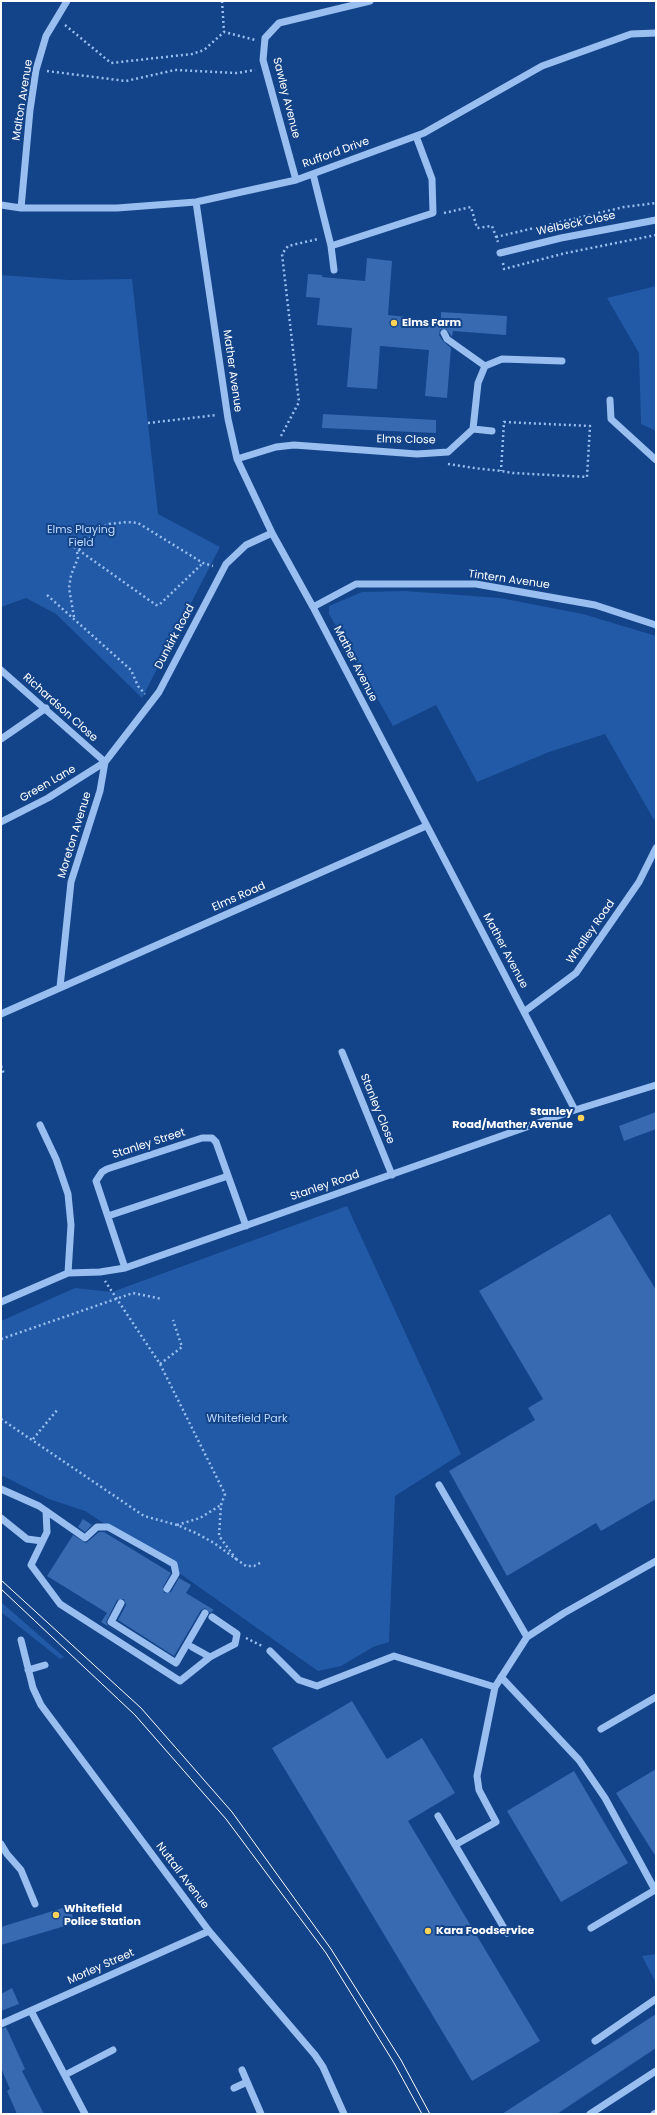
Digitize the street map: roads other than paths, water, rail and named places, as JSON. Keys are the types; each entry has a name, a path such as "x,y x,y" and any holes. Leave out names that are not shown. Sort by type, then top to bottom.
{"street":[{"name":"Malton Avenue","path":"21,208 30,110 36,70 46,36 67,1"},
{"name":"Sawley Avenue","path":"296,180 263,60 265,38 279,23 370,1"},
{"name":"Rufford Drive","path":"1,206 21,208 117,208 196,202 296,180 416,136 542,66 631,34 656,33"},
{"path":"331,246 433,213 432,179 416,136"},
{"path":"313,174 329,236 334,270"},
{"name":"Mather Avenue","path":"196,202 227,414 237,459 272,533 313,607 426,826 525,1011 574,1110"},
{"name":"Welbeck Close","path":"500,253 561,238 656,220"},
{"path":"444,333 447,339 485,366"},
{"path":"492,430 473,430 478,383 485,366 502,359 562,361"},
{"path":"610,400 611,419 656,460"},
{"name":"Elms Close","path":"237,459 276,447 294,445 417,454 448,452 473,430"},
{"name":"Dunkirk Road","path":"105,762 159,692 224,568 246,545 272,533"},
{"name":"Tintern Avenue","path":"313,607 356,584 476,584 595,605 656,625"},
{"name":"Richardson Close","path":"1,670 46,708 105,762"},
{"path":"1,739 46,708"},
{"name":"Green Lane","path":"1,822 48,798 105,762"},
{"name":"Moreton Avenue","path":"60,987 71,882 100,791 105,762"},
{"name":"Elms Road","path":"1,1014 426,826"},
{"name":"Whalley Road","path":"525,1011 576,973 639,882 656,848"},
{"name":"Stanley Close","path":"342,1052 392,1175"},
{"name":"Stanley Road","path":"1,1302 68,1273 100,1272 125,1268 574,1110 656,1085"},
{"path":"40,1124 56,1159 68,1194 71,1225 68,1273"},
{"name":"Stanley Street","path":"125,1268 96,1181 102,1172 107,1169 208,1137 216,1142 246,1226"},
{"path":"108,1216 228,1176"},
{"path":"439,1485 528,1637"},
{"path":"1,1489 46,1511 85,1538 97,1527 108,1527 174,1564 176,1574 167,1589"},
{"path":"46,1511 47,1532 31,1565 60,1604 180,1681 210,1657 235,1644 237,1634 212,1617"},
{"path":"1,1518 27,1539 42,1541"},
{"path":"455,1845 496,1822 479,1790 477,1776 495,1687 528,1637 564,1613 656,1561"},
{"path":"121,1603 111,1622 176,1663 205,1613"},
{"name":"Nuttall Avenue","path":"21,1640 33,1688 41,1705 209,1931 315,2055 323,2067 344,2114"},
{"path":"192,1647 210,1657"},
{"path":"270,1651 300,1680 317,1686 394,1656 495,1687"},
{"path":"28,1670 45,1665"},
{"path":"501,1677 579,1760 605,1798 656,1890 591,1928"},
{"path":"601,1729 656,1697"},
{"path":"438,1816 508,1934"},
{"path":"1,1844 4,1855 21,1870 35,1904"},
{"name":"Morley Street","path":"1,2024 209,1931"},
{"path":"595,2041 656,1999"},
{"path":"31,2011 85,2114"},
{"path":"65,2075 113,2050"},
{"path":"242,2070 261,2114"},
{"path":"590,2114 656,2071"},
{"path":"234,2088 247,2082"}],"tram line":[{"path":"1,1580 141,1708 232,1812 331,1949 401,2060 430,2114"},
{"path":"1,1589 135,1715 226,1819 326,1953 394,2063 422,2114"}],"place":[{"name":"Elms Farm","path":"394,323"},
{"name":"Stanley Road/Mather Avenue","path":"581,1118"},
{"name":"Whitefield Police Station","path":"56,1915"},
{"name":"Kara Foodservice","path":"428,1931"}],"park label":[{"name":"Elms Playing Field","path":"81,536"},
{"name":"Whitefield Park","path":"247,1419"}]}
